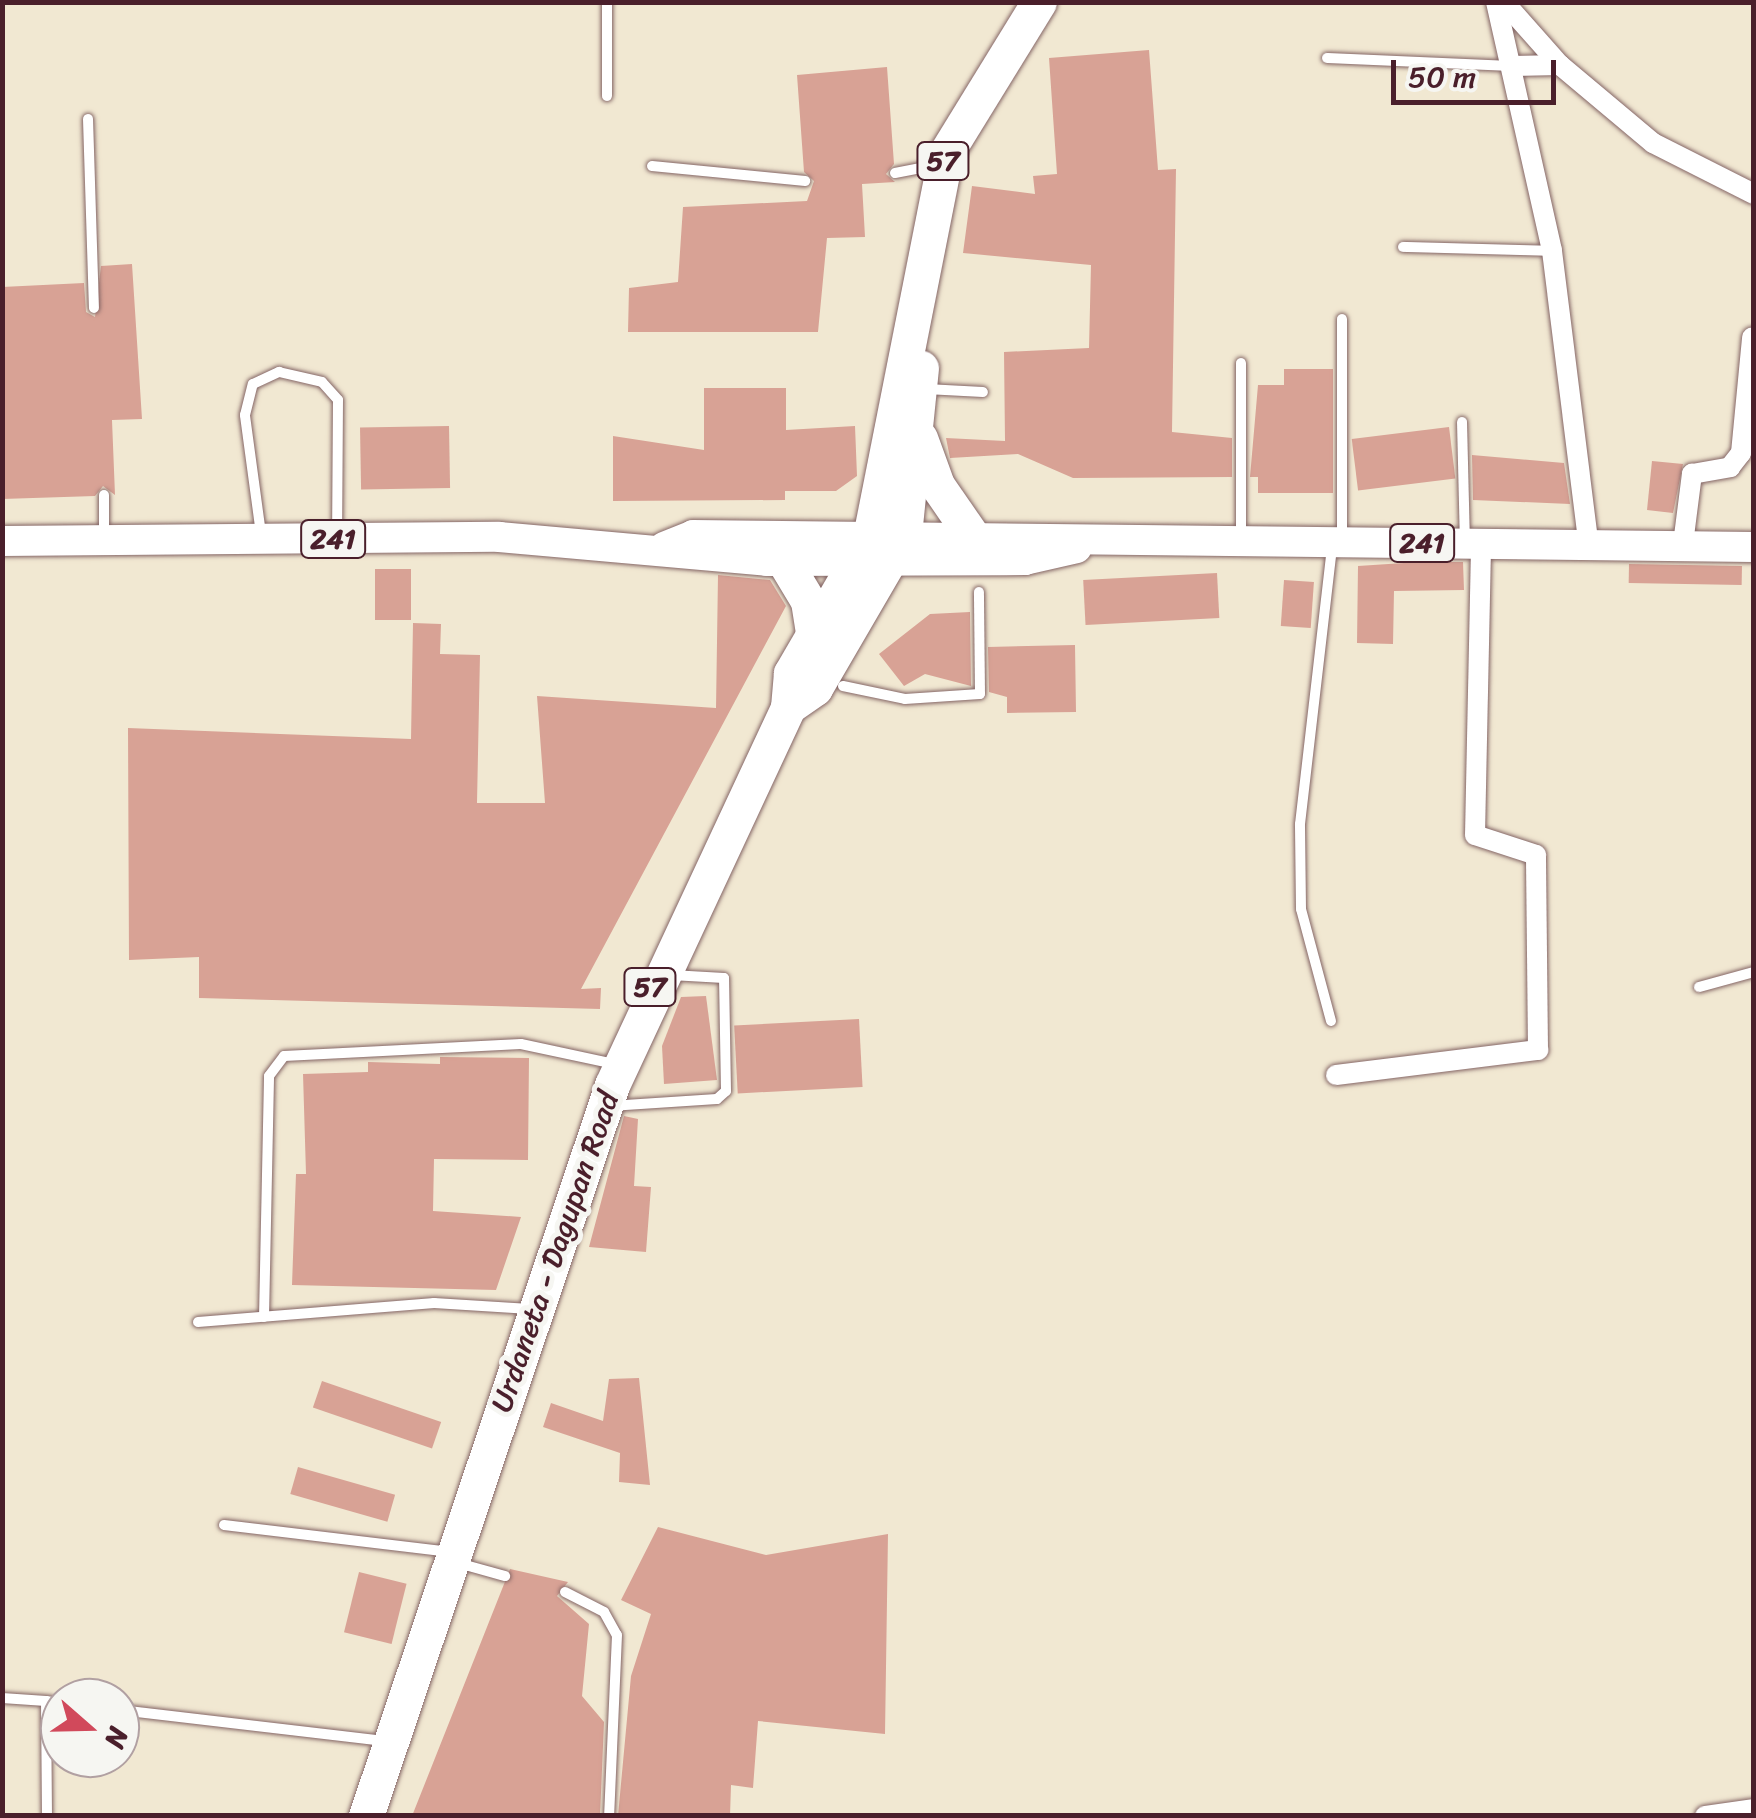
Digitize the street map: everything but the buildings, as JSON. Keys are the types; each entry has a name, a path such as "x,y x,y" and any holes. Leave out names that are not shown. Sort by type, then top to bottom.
{"highway":[{"name":"57","path":"881,549 917,428 920,389 912,344 942,164 988,73 1039,2"},
{"name":"57","path":"881,549 898,365 912,344"},
{"path":"917,428 937,485 973,537"},
{"name":"Urdaneta - Dagupan Road","path":"366,1816 534,1309 604,1106 654,978 788,707 791,673 813,632 881,549"},
{"name":"Urdaneta - Dagupan Road","path":"788,707 815,688 881,549"},
{"path":"784,561 808,601 813,632"}],"main road":[{"name":"241","path":"2,541 336,539 664,546 693,534 1025,560 1090,544"},
{"name":"241","path":"664,546 691,559 784,561 973,537 1090,544 1588,541 1754,546"}],"street":[{"path":"1500,2 1560,66 1653,143 1754,194"},
{"path":"1500,2 1552,251 1588,541"},
{"path":"1513,66 1560,66"},
{"path":"1683,544 1692,474 1730,467 1741,453 1752,338"},
{"path":"1336,1076 1538,1050 1536,854 1476,835 1473,542"},
{"path":"1705,1816 1754,1809"}],"lane":[{"path":"607,2 607,96"},
{"path":"1326,58 1513,66"},
{"path":"88,119 94,308"},
{"path":"895,172 942,164"},
{"path":"652,166 805,180"},
{"path":"1404,248 1552,251"},
{"path":"1331,1021 1301,909 1300,824 1337,545 1342,319"},
{"path":"1241,363 1241,545"},
{"path":"262,540 245,415 253,384 280,372 322,382 338,400 336,539"},
{"path":"920,389 982,392"},
{"path":"1462,422 1473,542"},
{"path":"104,495 104,541"},
{"path":"843,686 905,699 980,694 979,592"},
{"path":"604,1106 717,1099 726,1091 724,978 708,971 654,978"},
{"path":"1698,987 1754,972"},
{"path":"264,1318 269,1076 284,1056 521,1044 620,1065"},
{"path":"198,1322 434,1303 534,1309"},
{"path":"224,1525 454,1558 505,1576"},
{"path":"565,1592 604,1612 617,1635 609,1816"},
{"path":"2,1698 40,1701"},
{"path":"140,1712 390,1742"},
{"path":"47,1778 47,1816"}]}
